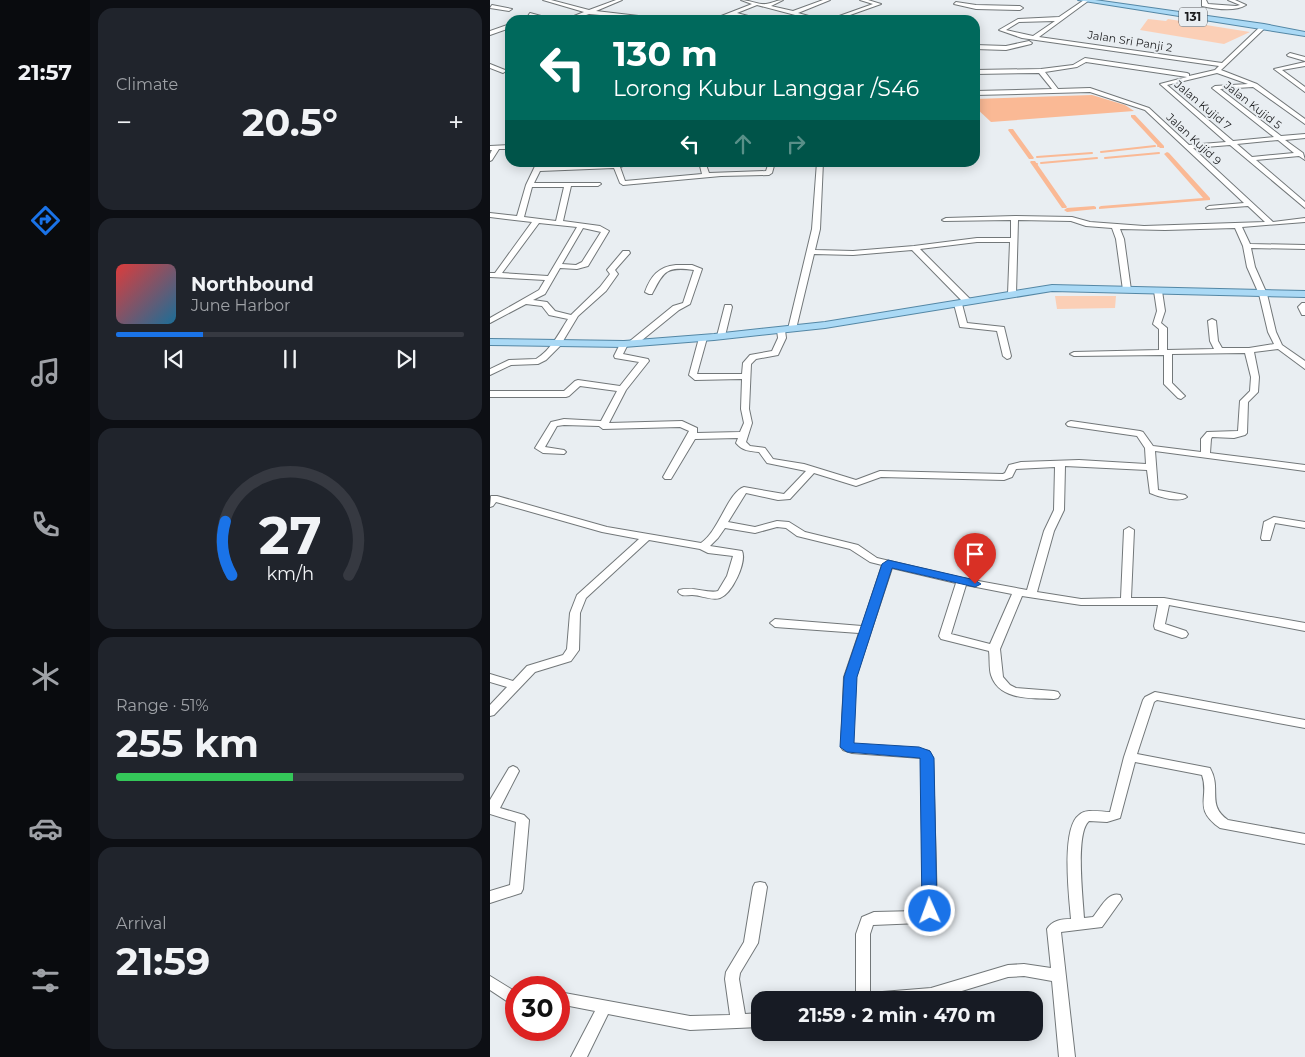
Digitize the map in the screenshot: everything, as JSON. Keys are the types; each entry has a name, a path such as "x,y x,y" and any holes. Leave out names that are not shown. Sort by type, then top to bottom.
{"main road":[{"name":"131","path":"1083,0 1264,26 1305,34"},
{"path":"490,342 628,344 703,338 787,329 1052,288 1305,294"}],"street":[{"path":"545,0 589,12 625,15"},
{"path":"581,15 620,0"},
{"path":"743,0 800,15"},
{"path":"764,6 781,0"},
{"path":"792,13 828,0"},
{"path":"846,15 880,4 862,0"},
{"path":"1020,8 1022,0"},
{"path":"1035,37 1083,0"},
{"path":"1204,1 1205,6 1227,7 1244,5 1230,0"},
{"path":"956,3 976,7 1020,8"},
{"path":"726,15 757,4"},
{"path":"491,7 499,5"},
{"path":"491,7 509,9"},
{"path":"1215,19 1218,11 1227,7"},
{"path":"1018,21 1026,16 1020,8"},
{"path":"731,13 739,15"},
{"path":"1018,21 1060,19"},
{"name":"Jalan Sri Panji 2","path":"1018,21 1002,32 1223,65"},
{"path":"1217,71 1264,26"},
{"path":"490,33 505,28"},
{"path":"980,47 1006,48 1029,43"},
{"path":"1129,65 1143,52"},
{"path":"1290,55 1305,59"},
{"path":"980,72 1041,71 1075,66 1084,60 1129,65 1194,76 1217,71 1239,76 1256,84 1305,122"},
{"path":"996,62 1001,72"},
{"path":"1305,64 1277,70 1305,90"},
{"path":"490,66 503,71"},
{"path":"1041,71 1056,90"},
{"name":"Jalan Kujid 7","path":"1194,76 1163,84 1232,143"},
{"path":"1010,82 1015,90"},
{"name":"Jalan Kujid 5","path":"1256,84 1215,88 1303,156"},
{"name":"Jalan Kujid 9","path":"980,93 1015,90 1092,90 1147,109 1271,224"},
{"path":"1188,147 1305,136"},
{"path":"1232,143 1305,206"},
{"path":"490,159 493,148"},
{"path":"1251,159 1303,156"},
{"path":"520,218 529,185 538,167"},
{"path":"614,167 619,174 622,183 706,175 769,173 771,167"},
{"path":"704,167 706,175"},
{"path":"820,167 817,222 811,252 787,329 775,353 750,359 746,376 745,409 748,423 741,443 742,446 762,450 770,461 812,470 857,483 880,474 1004,477 1009,475 1011,469 1015,466 1060,464 1151,466"},
{"path":"560,223 568,184"},
{"path":"529,185 598,184"},
{"path":"1209,208 1250,204"},
{"path":"490,215 603,229 605,232 585,264 577,267 558,266"},
{"path":"1012,294 1015,218"},
{"path":"946,220 1072,219 1079,222 1115,226 1184,228 1271,224 1305,220"},
{"path":"494,275 537,220"},
{"path":"1237,225 1247,246 1251,267 1263,294 1272,332 1279,346 1296,357 1305,366"},
{"path":"490,321 542,292 581,226"},
{"path":"1115,226 1120,239 1127,290"},
{"path":"811,252 852,253 977,240 1013,240"},
{"path":"1247,246 1305,247"},
{"path":"914,248 963,303 963,325 1001,329 1006,356"},
{"path":"490,372 509,363 538,361 557,344 574,318 603,289 614,274 611,270 626,253"},
{"path":"603,424 612,411 622,389 646,361 618,356 628,344 676,308 686,304 698,269 672,267 662,270 654,278 649,292"},
{"path":"494,275 551,278"},
{"path":"1158,291 1161,311 1157,324 1164,328 1168,384 1180,396"},
{"path":"527,302 544,304 552,313 574,318"},
{"path":"1305,306 1302,307 1305,313"},
{"path":"721,336 728,307"},
{"path":"1212,321 1214,341 1220,352"},
{"path":"703,338 693,375 695,377 746,376"},
{"path":"1074,354 1220,352 1279,346"},
{"path":"1205,454 1206,439 1210,434 1234,435 1242,432 1244,401 1254,392 1255,377 1250,350"},
{"path":"490,394 566,394 578,383 622,389"},
{"path":"561,452 540,448 554,424 564,422 603,424 609,427 682,424 694,430 668,478"},
{"path":"1071,424 1140,434 1150,448 1153,491 1160,494 1182,497"},
{"path":"692,436 744,435"},
{"path":"1150,448 1305,468"},
{"path":"1031,594 1049,531 1059,510 1060,464"},
{"path":"703,546 707,544 722,524 744,490 778,497 788,497 812,470"},
{"path":"490,504 494,498 606,530 703,546 708,550 738,553 735,568 725,592 712,596 696,591 683,592"},
{"path":"1266,538 1271,521 1277,520 1305,525"},
{"path":"722,524 755,530 777,524 789,525 801,534 854,547 868,558 888,564 1018,592 1081,602 1164,601 1305,627"},
{"path":"1126,600 1128,530"},
{"path":"490,712 531,669 566,658 574,650 575,613 581,597 646,538"},
{"path":"862,991 863,934 868,921 874,918 920,917 930,911 925,754 847,747 850,677 888,564"},
{"path":"962,581 945,636 994,650"},
{"path":"1018,592 994,650 996,673 1003,687 1013,691 1054,695"},
{"path":"1164,601 1158,626 1182,634"},
{"path":"775,623 865,630"},
{"path":"490,678 515,685"},
{"path":"1078,926 1075,856 1076,828 1082,819 1088,816 1112,817 1116,814 1130,757 1149,700 1155,696 1305,724"},
{"path":"1130,757 1206,771 1209,777 1208,802 1211,812 1217,820 1225,824 1305,839"},
{"path":"490,897 516,889 524,823 518,816 497,814 493,810 494,804 514,771"},
{"path":"739,1022 732,979 733,972 751,943 760,887"},
{"path":"1067,1057 1054,929 1061,925 1078,926 1097,923 1114,899"},
{"path":"941,991 1008,971 1024,970 1060,976"},
{"path":"490,982 505,992"},
{"path":"570,1000 690,1023 751,1021"},
{"path":"578,1057 604,1008"}],"shaded area":[{"path":"1148,19 1166,21 1168,19 1250,32 1224,44 1140,30"},
{"path":"1092,95 1125,105 1134,111 991,122 980,112 980,99"},
{"path":"1055,296 1116,296 1115,308 1057,309"}],"waterway":[{"path":"1133,116 1162,147"},
{"path":"1011,130 1031,158"},
{"path":"1101,152 1155,146"},
{"path":"1037,157 1092,153"},
{"path":"1105,158 1159,153"},
{"path":"1101,208 1208,199 1167,154"},
{"path":"1041,163 1097,158"},
{"path":"1033,162 1064,207"},
{"path":"1067,210 1094,208"}],"route":[{"path":"930,911 927,758 925,754 919,752 852,749 847,747 850,677 888,564 975,584"}]}
